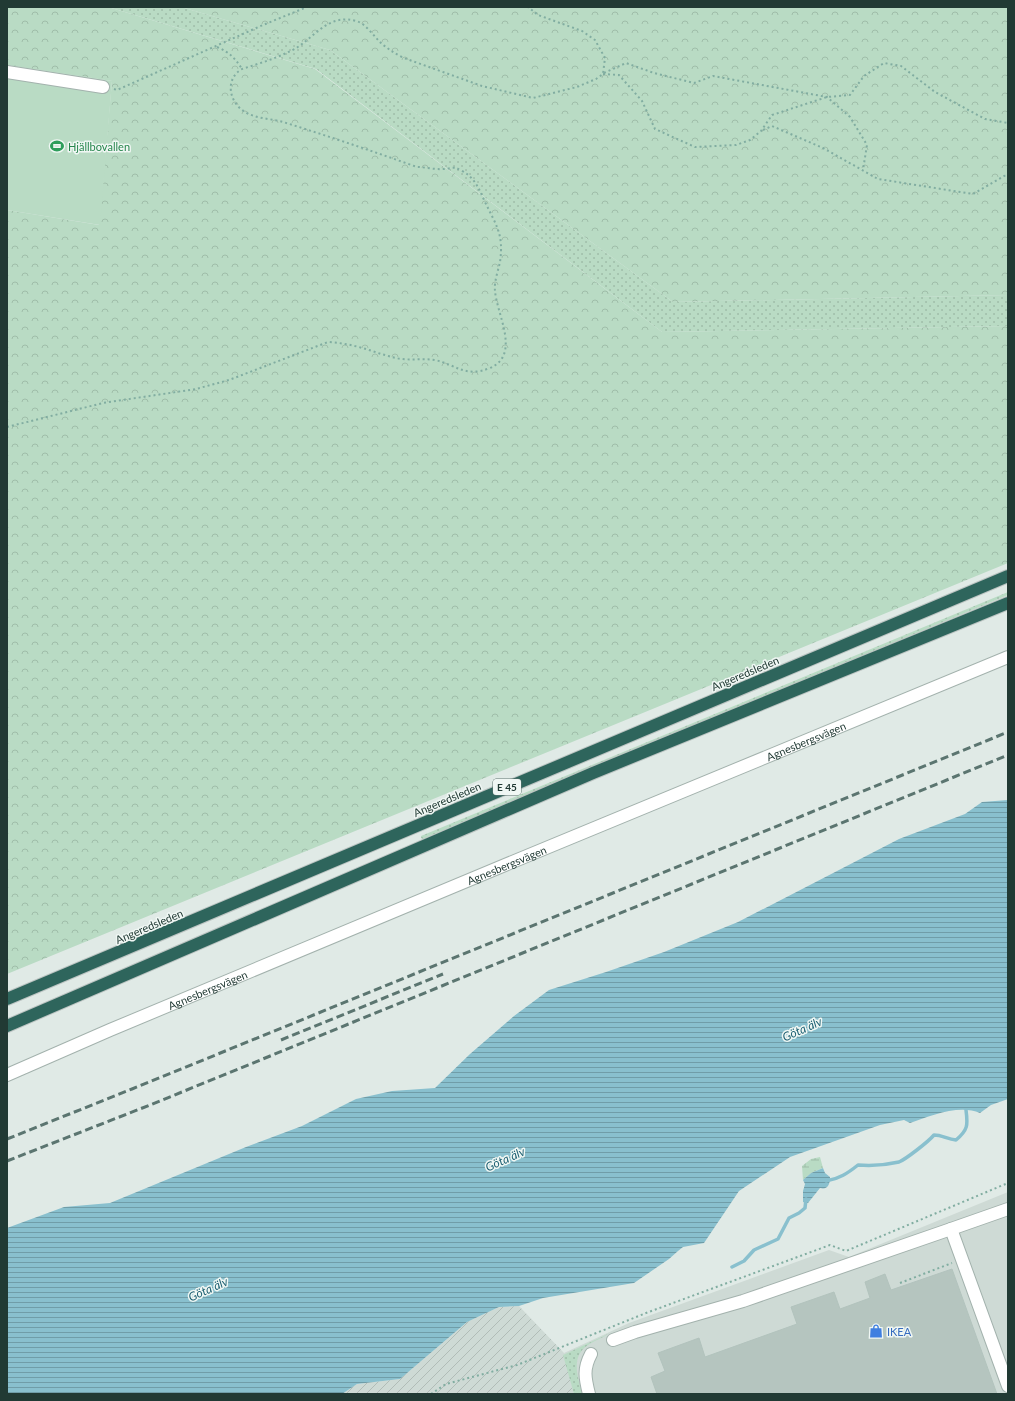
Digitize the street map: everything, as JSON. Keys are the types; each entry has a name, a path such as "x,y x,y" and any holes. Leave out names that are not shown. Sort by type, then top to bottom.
{"highway":[{"name":"Angeredsleden","path":"7,999 1008,576"},
{"name":"E 45","path":"7,1026 585,777 1008,603"}],"street":[{"path":"7,72 103,86"},
{"name":"Agnesbergsvägen","path":"7,1075 278,960 1008,657"},
{"path":"613,1340 635,1332 743,1301 1008,1209"},
{"path":"951,1229 1008,1386"},
{"path":"589,1394 586,1364 591,1354"}],"path":[{"path":"103,86 117,90 263,25 308,7"},
{"path":"528,7 538,15 582,31 595,40 606,58 603,74"},
{"path":"7,427 103,403 196,389 229,380 328,342 344,343 395,358 436,361 470,372 498,364 502,358 506,346 505,334 497,306 495,290 500,258 501,239 498,228 475,182 456,168 438,169 417,167 364,148 280,122 251,115 242,110 235,103 231,92 232,82 237,72 284,54 301,45 321,28 331,22 341,19 356,21 368,29 393,53 404,58 482,86 533,98 577,87 626,63 654,73 694,83 713,76 827,97 850,117 867,145 863,170"},
{"path":"216,47 230,54 237,60 242,69"},
{"path":"762,131 772,115 827,97 850,95 864,76 884,63 902,66 935,92 985,118 1008,123"},
{"path":"603,74 619,75 642,101 655,129 696,146 736,145 750,140 772,126 823,148 878,179 973,194 1004,176 1008,176"},
{"path":"431,1394 446,1384 517,1365 646,1312 830,1245 846,1251 1008,1183"},
{"path":"900,1283 952,1263"}],"shaded area":[{"path":"1008,1192 1008,1394 574,1394 564,1353 629,1323 829,1250 849,1257"},
{"path":"519,1306 564,1353 574,1394 342,1394 357,1384 400,1379 467,1322 499,1307"}],"green space":[{"path":"7,7 108,7 315,69 662,332 1008,326 1008,563 7,974 7,210 99,225 112,81 7,65"},
{"path":"108,7 181,7 330,50 673,302 1008,295 1008,326 662,332 316,69"},
{"path":"181,7 1008,7 1008,295 673,302 330,50"},
{"name":"Hjällbovallen","path":"7,65 112,81 100,225 7,210"},
{"path":"1008,592 1008,595 423,839 421,838 421,836"},
{"path":"820,1157 823,1168 811,1173 803,1180 802,1166 811,1159"},
{"path":"610,1333 588,1345 579,1355 577,1361 577,1374 582,1394 574,1394 563,1355"}],"water":[{"name":"Göta älv","path":"1008,800 1008,1099 991,1105 980,1113 954,1110 935,1114 910,1123 904,1120 880,1125 790,1157 739,1191 704,1243 683,1247 669,1259 634,1283 543,1298 519,1306 499,1307 467,1322 400,1379 357,1384 342,1394 7,1394 7,1228 64,1207 110,1203 246,1147 302,1126 356,1099 392,1091 435,1088 470,1054 514,1016 549,990 664,952 738,922 899,839 965,814 982,802"},
{"path":"823,1168 825,1173 830,1177 828,1186 825,1188 820,1188 808,1203 803,1202 803,1191 805,1184 803,1180 811,1173"}],"building":[{"name":"IKEA","path":"952,1269 997,1394 657,1394 651,1377 665,1371 658,1353 699,1338 705,1357 797,1324 791,1307 834,1292 840,1309 870,1298 865,1282 885,1274 891,1290"}],"waterway":[{"path":"826,1181 835,1179 851,1171 858,1165 878,1165 899,1162 907,1158 934,1135 956,1140 965,1130 967,1120 966,1110"},
{"path":"732,1267 744,1261 754,1250 778,1239 789,1218 805,1208 806,1199"}],"railway":[{"path":"7,1139 1008,732"},
{"path":"7,1161 150,1105 1008,755"},
{"path":"281,1040 443,974"}],"place":[{"name":"Hjällbovallen","path":"57,146"},
{"name":"IKEA","path":"876,1331"}]}
